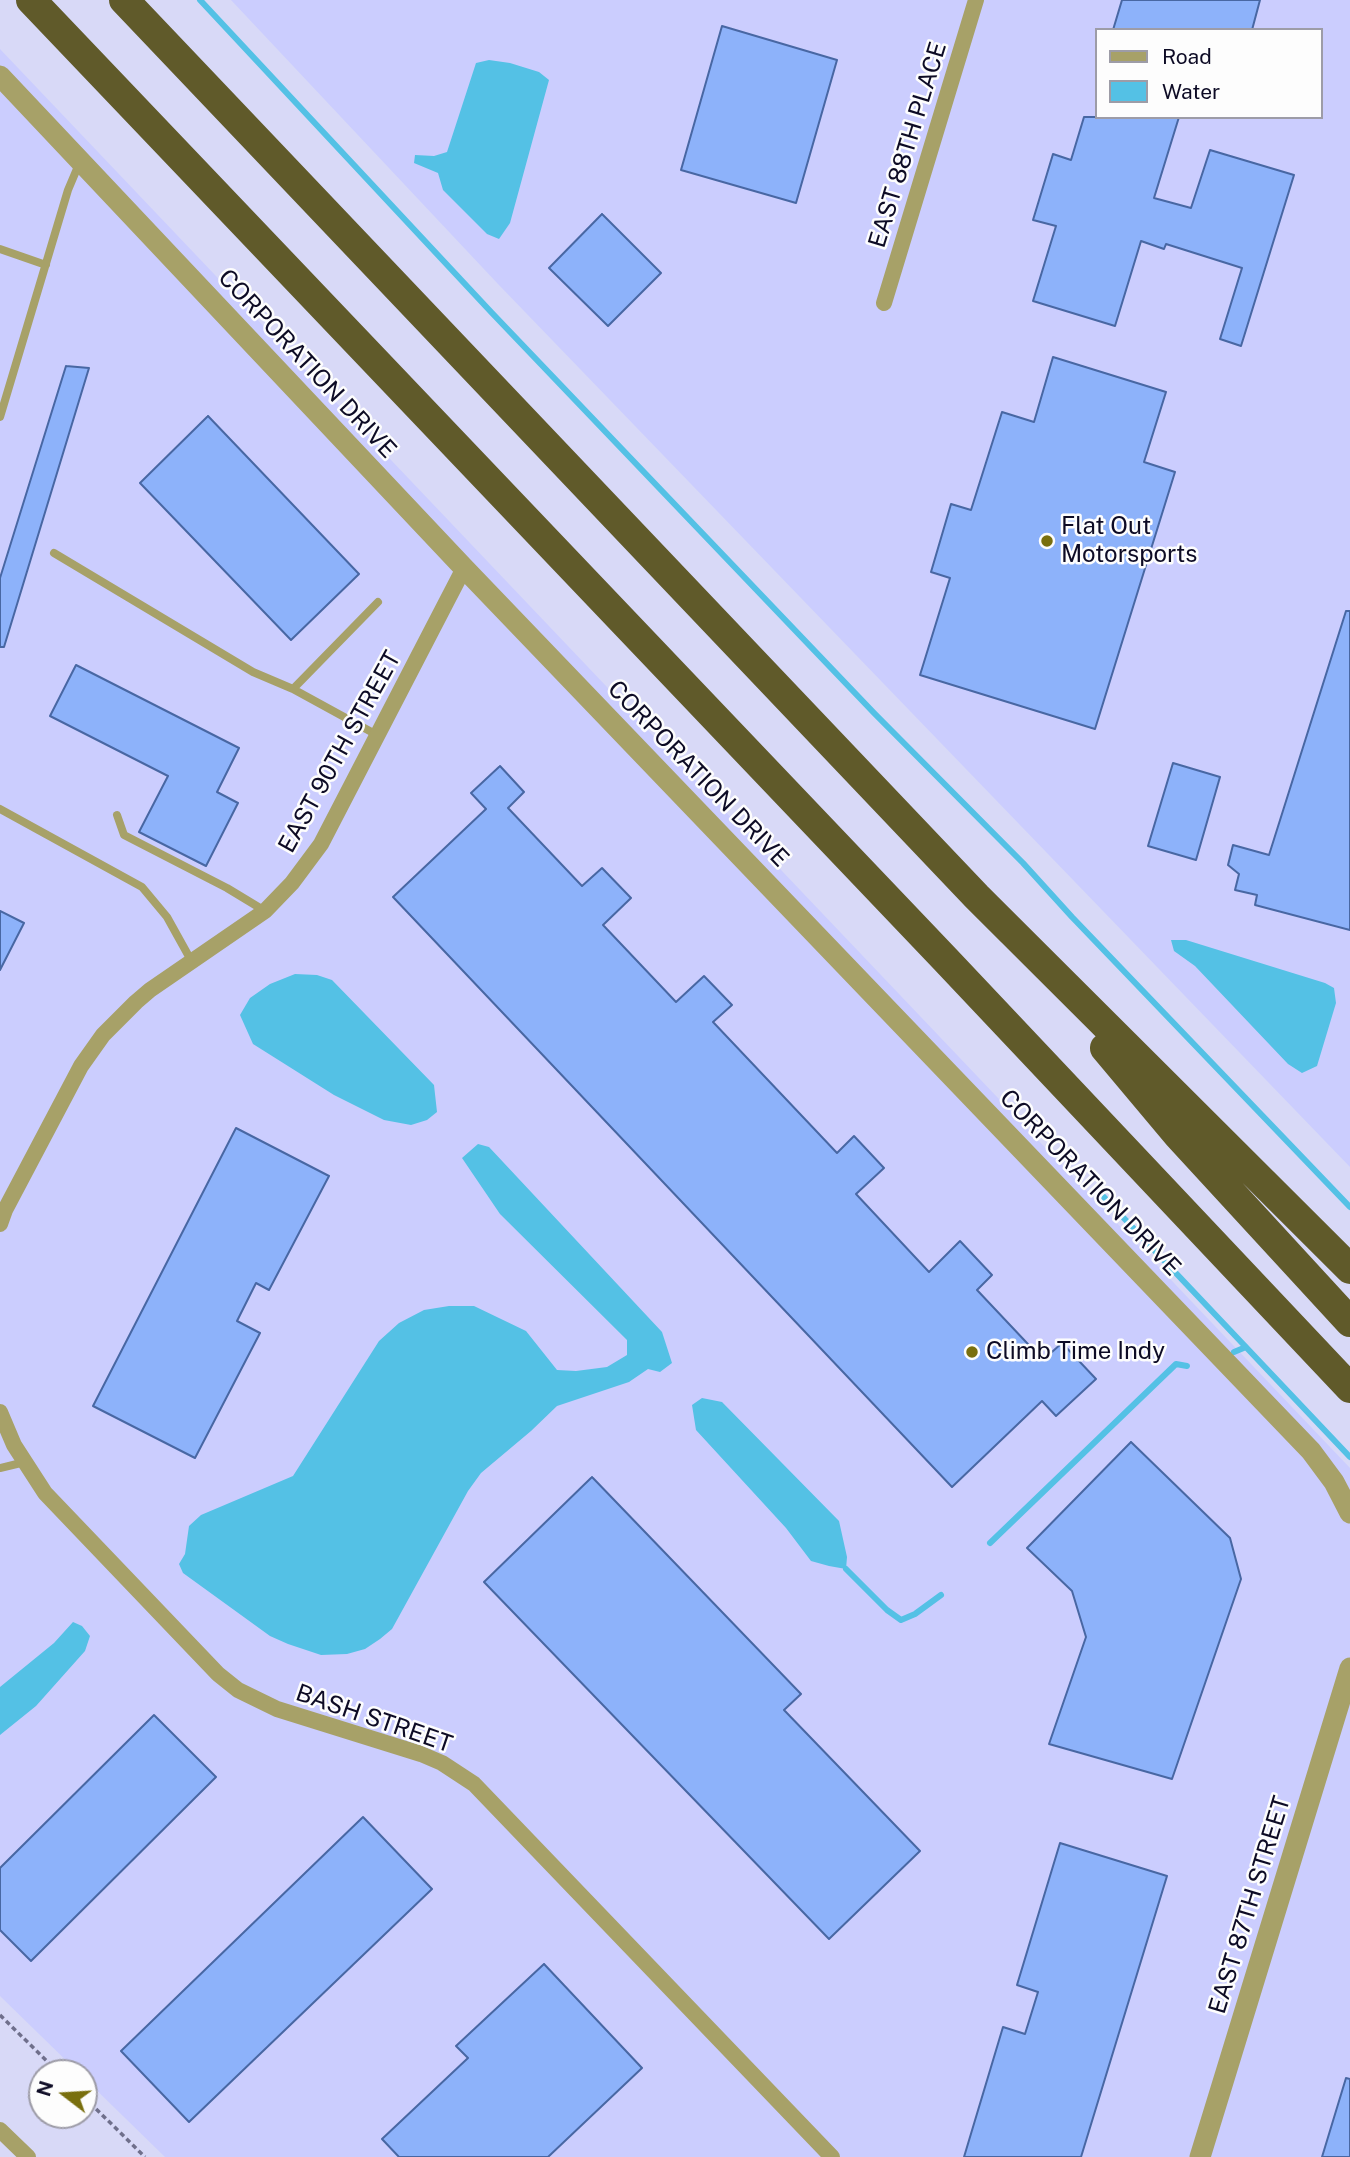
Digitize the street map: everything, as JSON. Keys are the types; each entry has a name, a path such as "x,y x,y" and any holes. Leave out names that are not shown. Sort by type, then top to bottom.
{"highway":[{"path":"31,0 1350,1388"},
{"path":"124,0 977,897 1350,1269"},
{"path":"977,897 1178,1135 1350,1322"}],"street":[{"name":"EAST 88TH PLACE","path":"884,303 976,0"},
{"name":"CORPORATION DRIVE","path":"0,76 464,568 1311,1451 1334,1482 1350,1513"},
{"name":"EAST 90TH STREET","path":"0,1224 81,1066 115,1021 136,1002 265,911 292,883 321,844 464,568"},
{"name":"BASH STREET","path":"0,1412 14,1445 39,1485 212,1669 253,1698 285,1712 436,1760 463,1775 480,1789 832,2157"},
{"name":"EAST 87TH STREET","path":"1200,2157 1350,1668"},
{"path":"0,2130 28,2157"}],"lane":[{"path":"0,417 68,190 80,161"},
{"path":"0,249 46,265"},
{"path":"54,553 253,672 293,689 377,735"},
{"path":"293,689 377,602"},
{"path":"0,809 142,887 167,917 192,961"},
{"path":"117,815 124,835 227,888 265,911"},
{"path":"0,1468 24,1462"}],"path":[{"path":"0,2015 45,2059"},
{"path":"98,2111 145,2157"}],"shaded area":[{"path":"231,0 1350,0 1350,1167 498,284"},
{"path":"0,49 1350,1468 1350,2157 165,2157 98,2092 98,2059 65,2059 0,1996"}],"water":[{"path":"489,60 539,72 549,80 510,223 499,239 487,234 443,190 438,173 414,163 415,155 434,156 447,152 476,63"},
{"path":"1171,940 1186,940 1334,988 1336,1003 1317,1066 1302,1073 1288,1064 1195,966 1174,951"},
{"path":"295,974 317,975 332,980 434,1085 437,1112 427,1120 411,1125 384,1120 334,1095 253,1044 240,1015 250,998 270,984"},
{"path":"478,1144 489,1147 662,1332 672,1363 660,1372 648,1369 629,1382 557,1406 481,1473 468,1491 392,1629 380,1639 365,1649 347,1654 321,1655 288,1644 270,1636 183,1573 179,1564 185,1554 189,1526 201,1515 293,1476 379,1341 399,1323 424,1310 474,1306 526,1331 557,1370 576,1371 607,1367 627,1355 627,1340 500,1214 462,1158"},
{"path":"702,1398 722,1402 839,1521 847,1557 846,1569 811,1561 786,1528 696,1430 692,1405"},
{"path":"73,1622 82,1626 90,1636 85,1651 36,1706 0,1735 0,1687 54,1643"}],"building":[{"path":"1122,0 1260,0 1253,28 1114,28"},
{"path":"722,26 837,60 796,203 681,170"},
{"path":"1084,117 1178,119 1154,198 1191,208 1210,150 1294,175 1241,346 1220,339 1242,268 1166,244 1164,249 1141,241 1115,326 1033,301 1056,226 1033,220 1053,154 1071,160"},
{"path":"602,214 661,273 608,326 549,268"},
{"name":"Flat Out Motorsports","path":"1053,357 1166,392 1144,462 1175,472 1095,729 920,675 950,578 931,572 951,504 971,510 1002,412 1034,422"},
{"path":"66,366 89,368 4,647 0,647 0,578"},
{"path":"208,416 359,574 291,640 140,483"},
{"path":"1346,611 1350,611 1350,930 1255,905 1257,895 1235,890 1239,874 1228,865 1233,845 1269,855"},
{"path":"76,665 239,748 217,792 238,803 206,866 139,832 168,776 50,716"},
{"path":"1173,763 1220,777 1196,860 1148,846"},
{"path":"500,766 524,792 508,808 582,886 602,868 631,898 603,925 676,1002 704,976 732,1005 713,1022 837,1153 854,1136 884,1168 856,1194 929,1272 960,1241 992,1275 977,1290 1043,1360 1062,1343 1096,1379 1056,1416 1042,1401 952,1487 393,897 486,809 471,793"},
{"path":"0,911 24,923 0,970"},
{"path":"236,1128 329,1176 269,1290 256,1283 237,1321 260,1333 195,1458 93,1406"},
{"path":"1131,1442 1230,1538 1241,1579 1172,1779 1049,1744 1086,1637 1072,1591 1027,1548"},
{"path":"592,1477 801,1694 784,1710 920,1851 829,1939 484,1582"},
{"path":"154,1715 216,1777 31,1961 0,1930 0,1868"},
{"path":"363,1817 432,1889 189,2122 121,2051"},
{"path":"1060,1843 1167,1876 1081,2157 964,2157 1003,2027 1025,2034 1038,1992 1017,1985"},
{"path":"544,1964 642,2068 548,2157 399,2157 382,2139 468,2058 456,2046"},
{"path":"1346,2078 1350,2079 1350,2157 1322,2157"}],"waterway":[{"path":"200,0 492,313 875,714 1023,863 1350,1207"},
{"path":"1102,1195 1350,1457"},
{"path":"1234,1352 1246,1347"},
{"path":"990,1543 1176,1364 1187,1366"},
{"path":"846,1569 887,1610 901,1620 915,1614 941,1595"}],"place":[{"name":"Flat Out Motorsports","path":"1047,541"},
{"name":"Climb Time Indy","path":"972,1352"}]}
